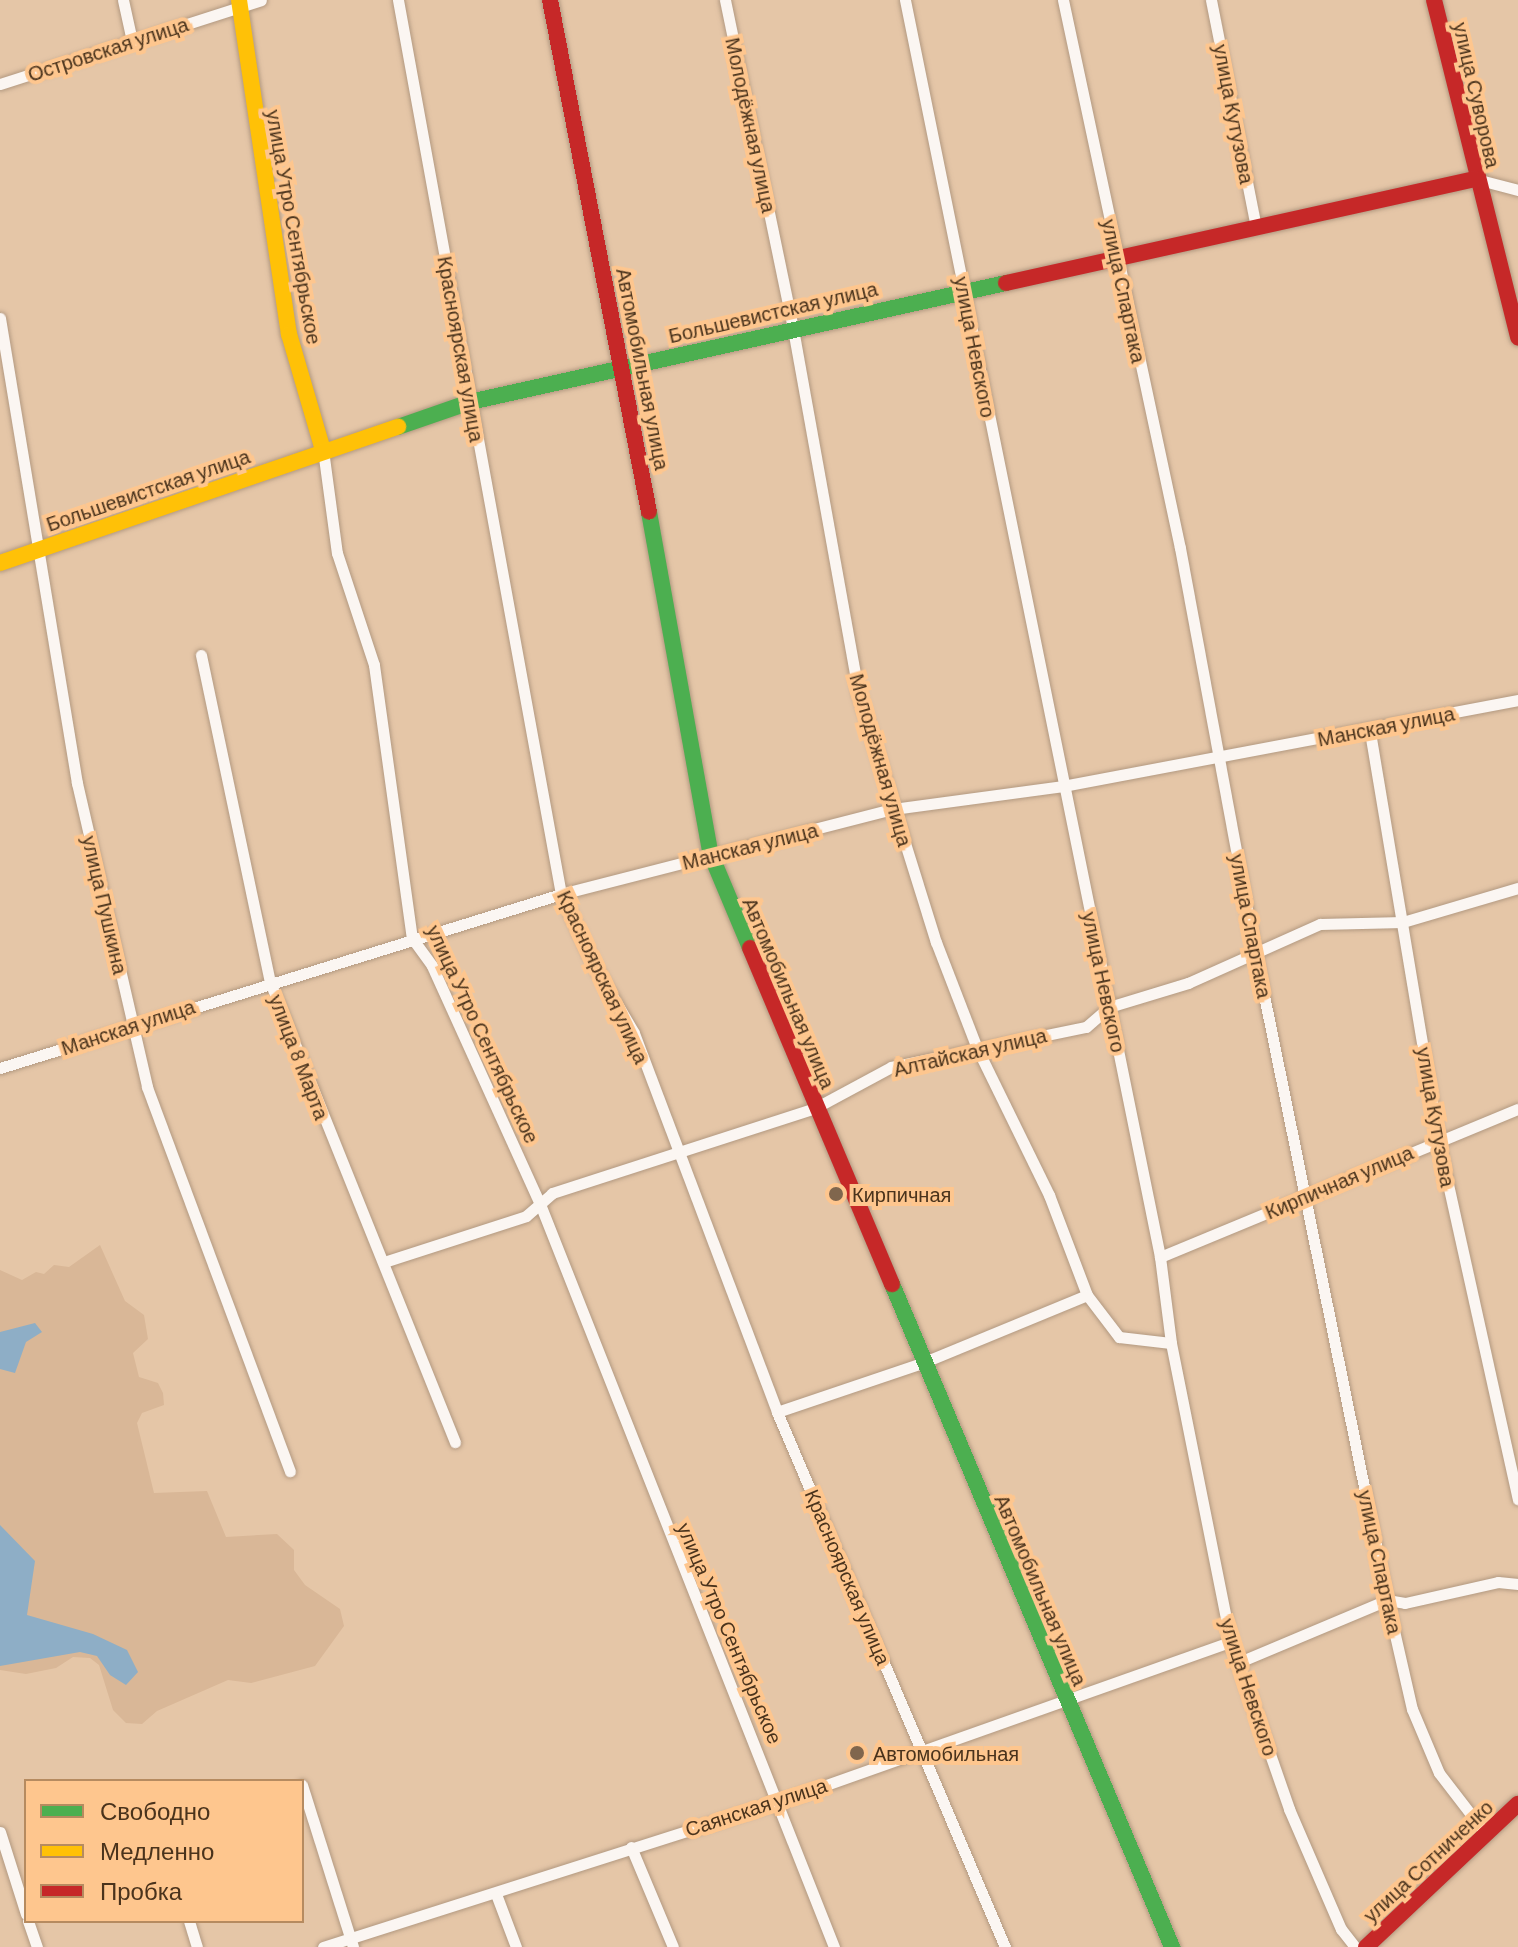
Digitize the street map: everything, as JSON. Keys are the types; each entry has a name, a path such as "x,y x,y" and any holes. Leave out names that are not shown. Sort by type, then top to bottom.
{"street":[{"path":"123,0 132,41"},
{"name":"Островская улица","path":"0,84 238,4 261,0"},
{"name":"Красноярская улица","path":"398,0 561,894 593,963 634,1033 676,1153 777,1412 1005,1947"},
{"name":"Автомобильная улица","path":"550,0 623,366 711,855 922,1363 1172,1947"},
{"name":"Молодёжная улица","path":"725,0 793,329 858,692 893,809 977,1048 1049,1195 1087,1295 1119,1337 1171,1343"},
{"name":"улица Невского","path":"905,0 1160,1257 1171,1343 1231,1642 1289,1809 1341,1929 1355,1947"},
{"name":"улица Спартака","path":"1063,0 1220,755 1255,951 1412,1709 1439,1773 1486,1834"},
{"name":"улица Кутузова","path":"1211,0 1256,227"},
{"name":"улица Суворова","path":"1434,0 1476,179 1518,338"},
{"name":"улица Утро Сентябрьское","path":"238,4 289,334 323,450 337,553 374,665 412,938 432,966 540,1204 657,1510 778,1802 834,1947"},
{"path":"1476,179 1518,190"},
{"name":"Большевистская улица","path":"0,563 470,402 1116,255 1476,179"},
{"name":"улица Пушкина","path":"0,318 42,548 77,783 147,1087 290,1471"},
{"name":"улица 8 Марта","path":"201,655 270,982 455,1442"},
{"name":"Манская улица","path":"0,1068 561,894 893,809 1063,786 1220,755 1370,732 1518,700"},
{"name":"улица Кутузова","path":"1370,732 1438,1139 1518,1499"},
{"name":"Алтайская улица","path":"384,1262 526,1216 552,1193 815,1108 891,1067 1086,1027 1109,1007 1188,983 1320,924 1403,922 1518,888"},
{"name":"Кирпичная улица","path":"1160,1257 1306,1198 1438,1139 1518,1109"},
{"path":"777,1412 922,1363 1087,1295"},
{"path":"1237,1663 1387,1600 1405,1603 1498,1582 1518,1584"},
{"name":"Саянская улица","path":"323,1947 352,1943 631,1847 778,1802 1231,1642"},
{"path":"304,1791 352,1943"},
{"name":"улица Сотниченко","path":"1366,1947 1518,1804"},
{"path":"0,1832 24,1908"},
{"path":"631,1847 673,1947"},
{"path":"496,1894 516,1947"},
{"path":"29,1923 37,1947"},
{"path":"190,1923 197,1947"}],"shaded area":[{"path":"100,1245 125,1301 144,1315 148,1339 133,1353 139,1377 158,1383 163,1393 164,1405 142,1413 137,1423 154,1493 207,1491 226,1537 277,1534 294,1550 294,1570 305,1585 340,1609 344,1626 315,1666 251,1683 228,1680 157,1711 142,1724 126,1723 113,1710 99,1665 90,1658 73,1657 56,1668 26,1674 0,1670 0,1270 22,1280 36,1272 44,1274 54,1265 69,1267"}],"water":[{"path":"35,1323 42,1332 26,1342 15,1373 0,1369 0,1332"},
{"path":"0,1525 35,1561 27,1615 93,1634 127,1650 138,1672 126,1685 110,1675 97,1656 80,1652 0,1666"}],"traffic: fast":[{"path":"398,427 470,402 1006,283"},
{"path":"649,512 711,855 750,948"},
{"path":"892,1284 1172,1947"}],"traffic: slow":[{"path":"239,0 289,334 323,450"},
{"path":"0,563 398,427"}],"traffic: jam":[{"path":"550,0 649,512"},
{"path":"1434,0 1518,338"},
{"path":"1006,283 1476,179"},
{"path":"750,948 892,1284"},
{"path":"1366,1947 1518,1804"}],"place":[{"name":"Кирпичная","path":"836,1194"},
{"name":"Автомобильная","path":"857,1753"}]}
